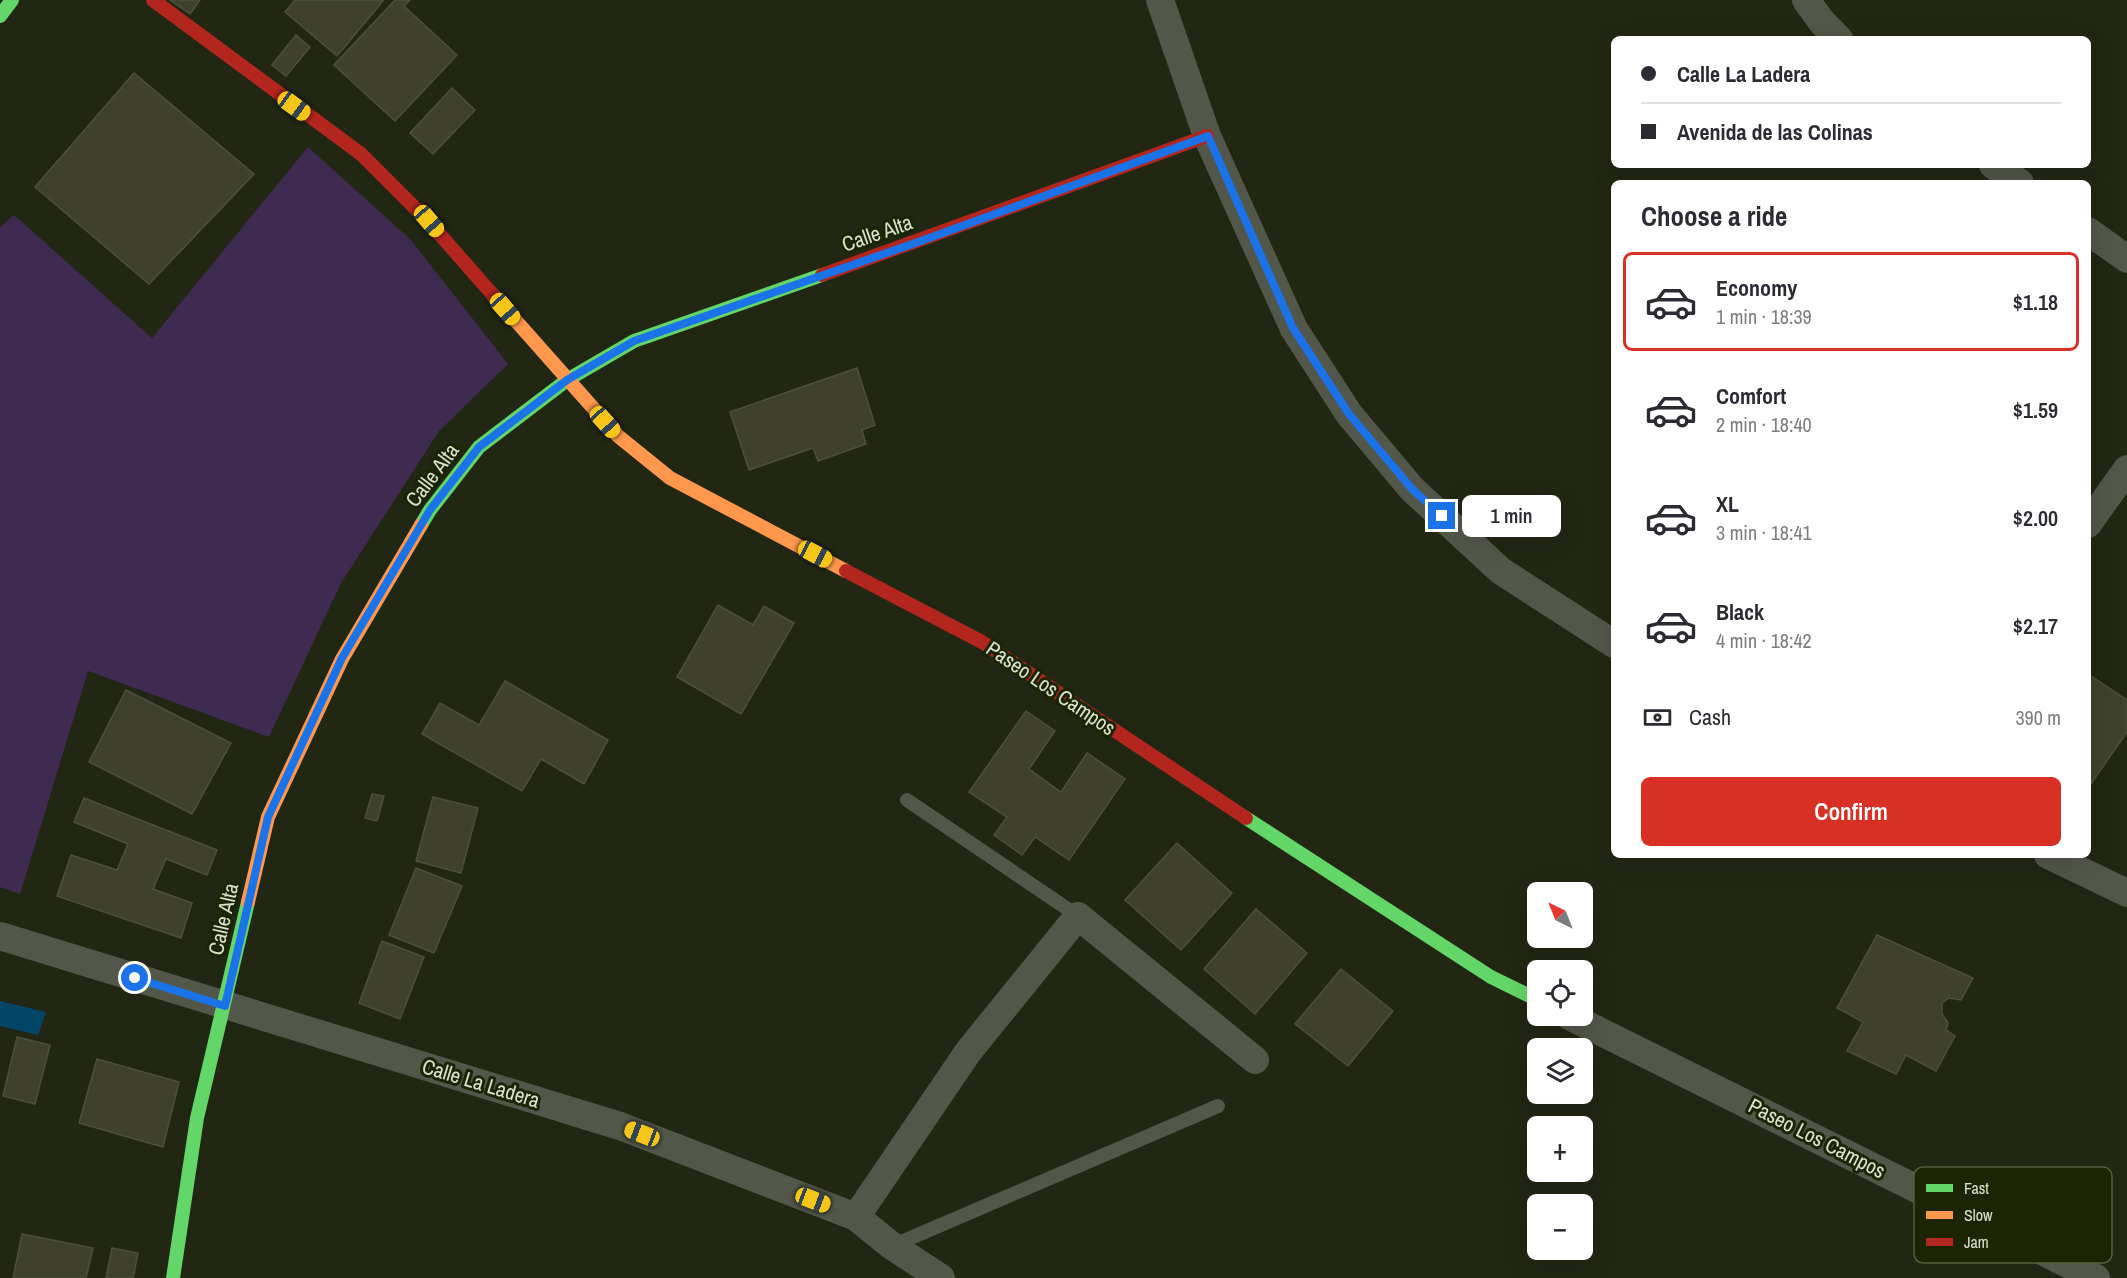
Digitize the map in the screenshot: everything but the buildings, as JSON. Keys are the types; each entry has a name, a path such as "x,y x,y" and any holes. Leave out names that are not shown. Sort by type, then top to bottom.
{"street":[{"path":"0,16 12,0"},
{"name":"Paseo Los Campos","path":"153,0 361,154 429,221 618,436 670,478 982,642 1180,775 1491,977 1527,995"},
{"path":"1160,0 1208,136 1293,328 1349,414 1412,489 1501,571 1611,642"},
{"path":"1806,0 1836,36"},
{"name":"Calle Alta","path":"173,1278 197,1118 268,817 342,658 430,510 479,447 567,380 634,341 921,241 1208,136"},
{"path":"1998,168 2016,180"},
{"path":"2091,233 2127,259"},
{"path":"2091,520 2127,469"},
{"path":"2054,858 2127,893"},
{"path":"856,1217 968,1052 1078,916 1255,1060"},
{"name":"Calle La Ladera","path":"0,936 620,1126 856,1217 892,1246 941,1278"},
{"name":"Paseo Los Campos","path":"1589,1026 1914,1188"},
{"name":"Paseo Los Campos","path":"2066,1263 2096,1278"}],"lane":[{"path":"907,800 1078,916"},
{"path":"892,1246 1218,1106"}],"shaded area":[{"path":"308,147 411,240 508,364 439,431 341,583 269,737 88,671 20,894 0,887 0,227 14,215 152,338"}],"water":[{"path":"0,1001 46,1012 38,1035 0,1026"}],"traffic: fast":[{"path":"0,16 12,0"},
{"path":"421,525 479,447 567,380 634,341 822,275"},
{"path":"1246,818 1491,977 1527,995"},
{"path":"173,1278 197,1118 248,902"}],"traffic: slow":[{"path":"493,295 618,436 670,478 846,571"},
{"path":"248,902 268,817 342,659 421,525"}],"traffic: jam":[{"path":"153,0 361,154 428,221 493,295"},
{"path":"822,275 1207,136"},
{"path":"846,571 982,642 1246,818"}],"route":[{"path":"135,978 225,1006 268,817 342,658 430,510 479,447 521,413 567,380 634,341 921,241 1208,136 1293,328 1349,414 1412,489 1442,516"}]}
